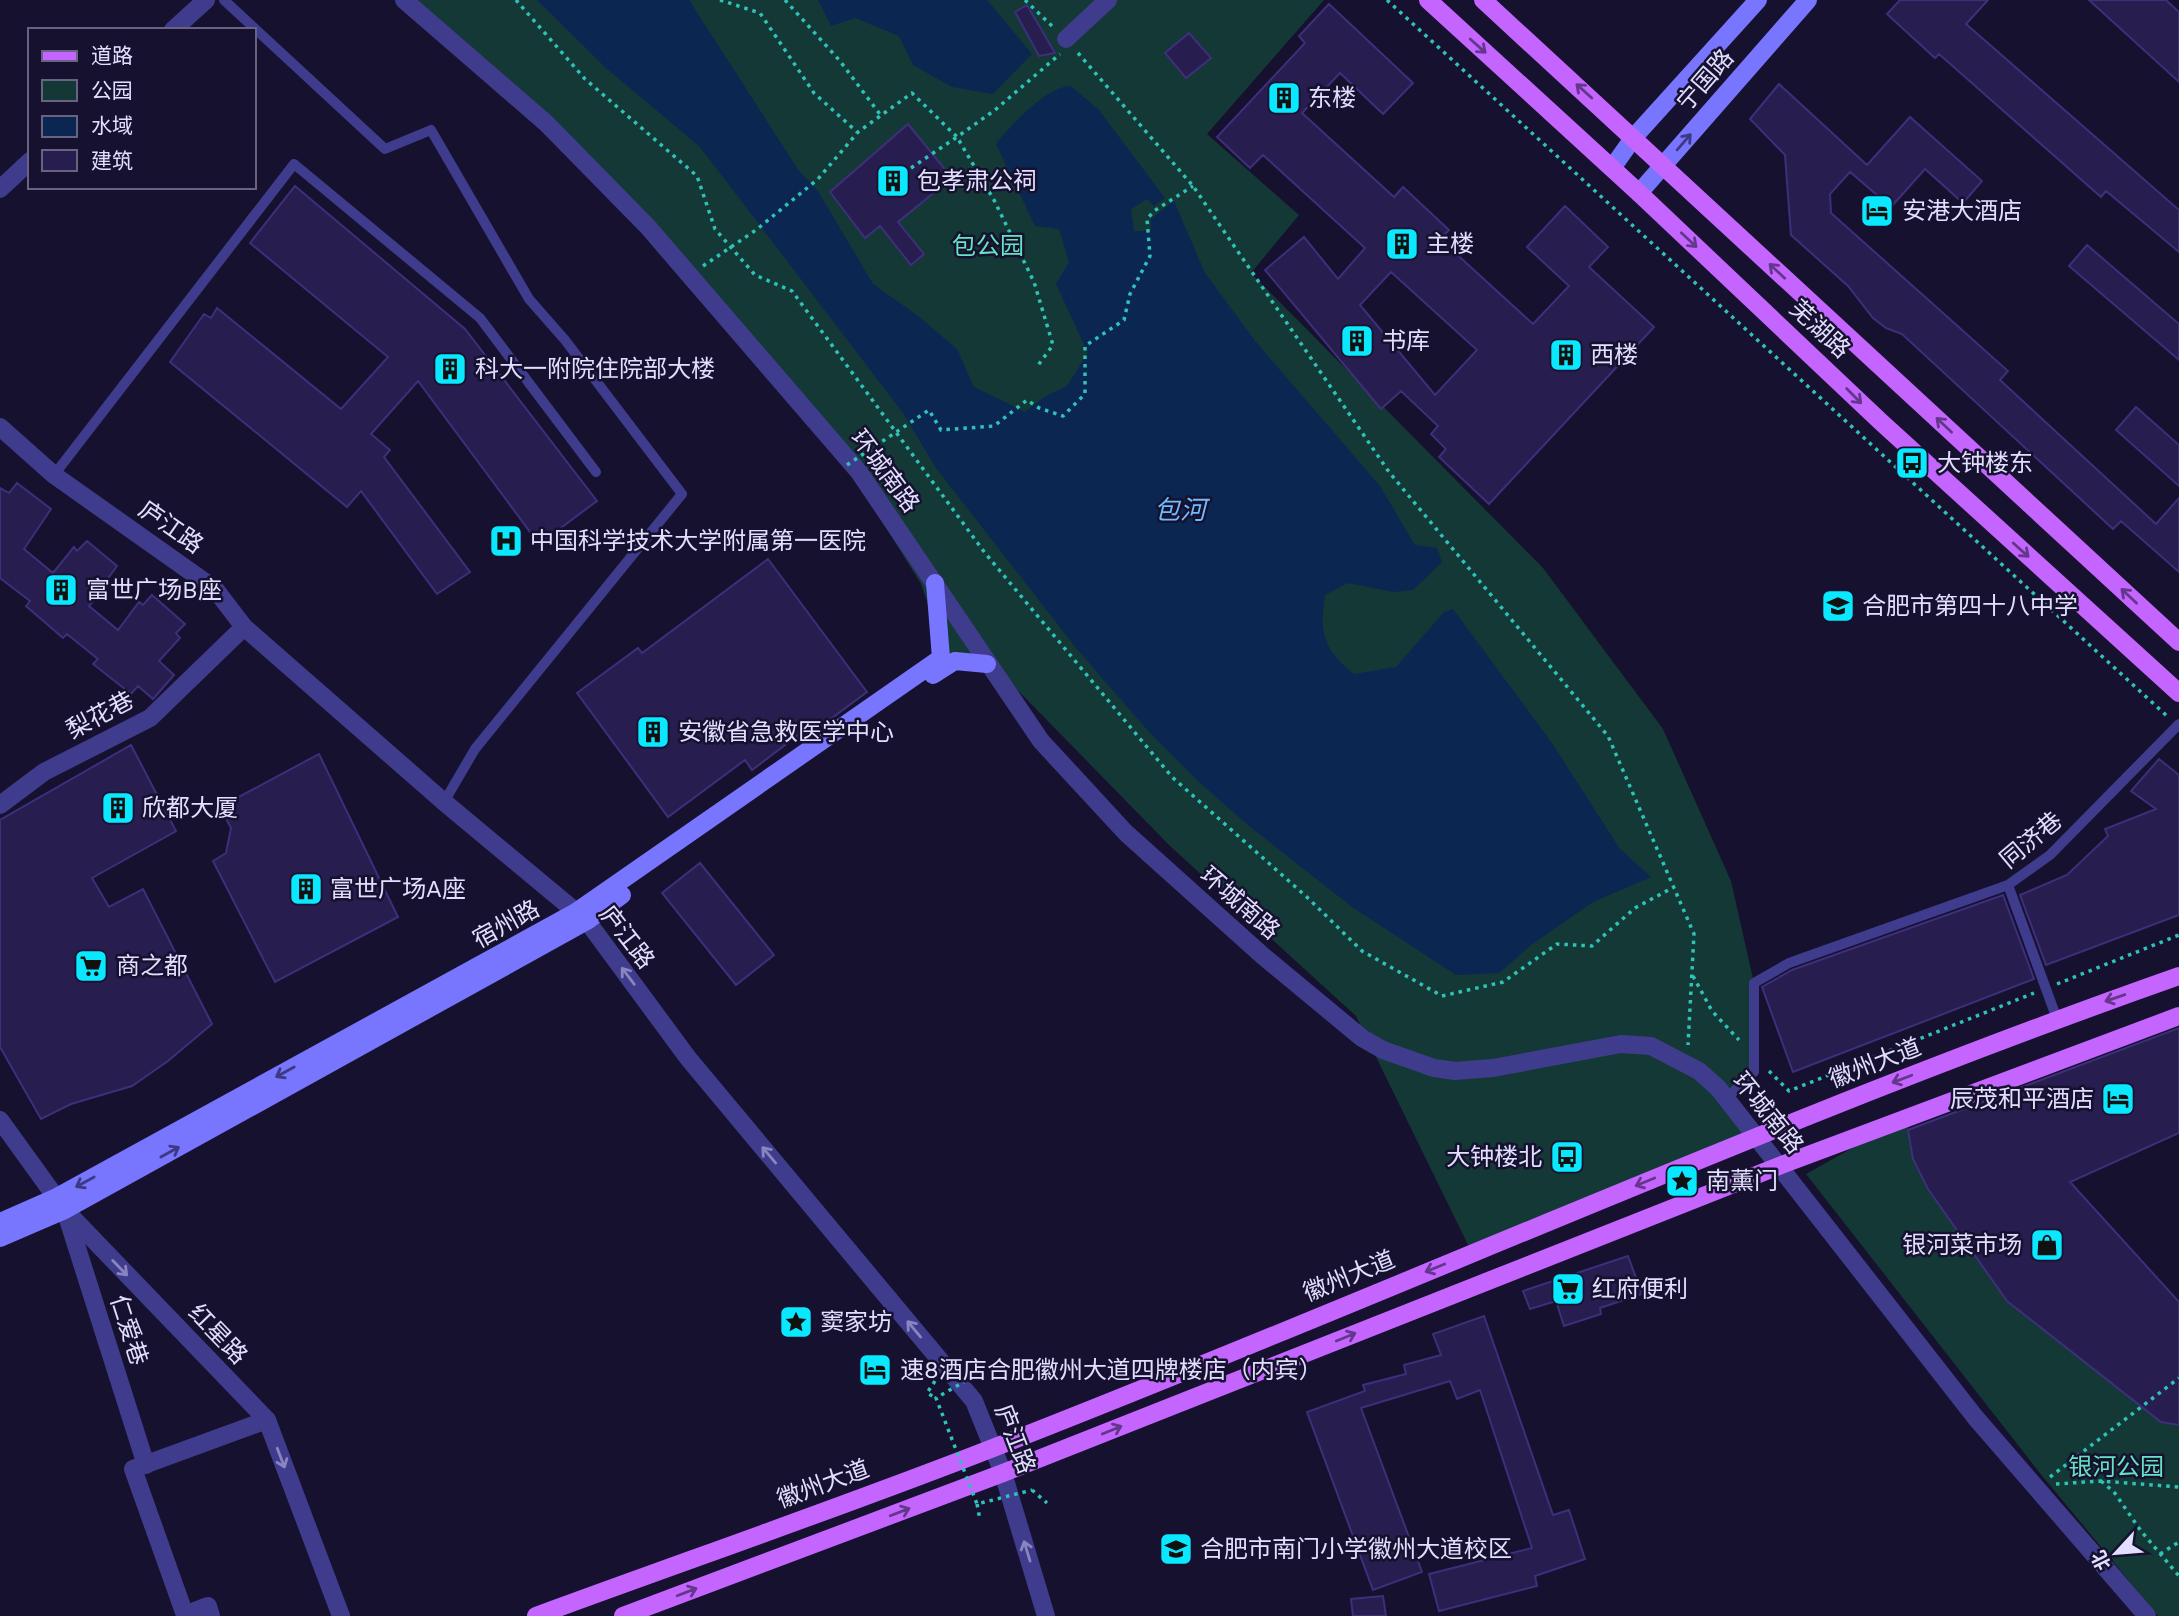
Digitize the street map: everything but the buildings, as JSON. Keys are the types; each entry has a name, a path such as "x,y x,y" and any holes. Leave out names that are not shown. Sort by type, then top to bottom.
{"main road":[{"name":"芜湖路","path":"1428,0 1639,193 1881,422 2179,693"},
{"name":"芜湖路","path":"1483,0 2179,642"},
{"name":"宁国路","path":"1612,168 1634,137 1758,0"},
{"name":"宁国路","path":"1639,193 1808,0"},
{"name":"宿州路","path":"581,917 941,658 935,583"},
{"name":"宿州路","path":"0,1238 581,917 955,661 987,664"},
{"name":"徽州大道","path":"536,1616 993,1448 1756,1137 2057,1019 2179,976"},
{"path":"623,1616 1003,1473 1779,1166 2179,1016"},
{"name":"宿州路","path":"0,1222 61,1204"}],"street":[{"path":"175,28 206,0"},
{"name":"环城南路","path":"404,0 546,123 648,227 859,472 1041,741 1126,833 1254,948 1362,1038 1383,1050 1434,1068 1455,1071 1493,1068 1620,1044 1651,1046 1687,1065 1718,1088 1975,1417 2147,1616"},
{"path":"1066,39 1108,0"},
{"path":"0,189 28,163"},
{"name":"庐江路","path":"0,427 54,475 215,589 244,627 444,802 581,917 688,1058 974,1401 1003,1473 1046,1616"},
{"name":"梨花巷","path":"0,805 44,772 150,718 244,627"},
{"name":"红星路","path":"0,1120 61,1204 267,1420 341,1616"},
{"name":"仁爱巷","path":"61,1204 146,1465"},
{"path":"212,1616 208,1606 185,1615 133,1469 267,1420"}],"lane":[{"path":"224,0 254,28"},
{"path":"256,30 385,149 432,130 529,299 565,341 681,494 475,749 444,802"},
{"path":"54,475 294,164 480,318 596,472"},
{"name":"同济巷","path":"2057,1019 2008,885 2050,855 2178,725"},
{"path":"1730,1095 1754,1072 1754,983 1788,963 2008,885"}],"path":[{"path":"516,0 585,79 696,176 715,229 755,275 792,291 985,553 1172,777 1362,951 1442,996 1503,982 1557,944 1592,946 1635,908 1674,887"},
{"path":"720,0 760,13 814,93 858,132"},
{"path":"785,0 840,61 882,117"},
{"path":"1025,0 1066,39 1193,186 1389,472 1608,736 1694,934 1687,1065"},
{"path":"1387,0 2178,725"},
{"path":"911,168 1020,90 1060,53 1066,39"},
{"path":"695,272 756,230 818,179 858,132 912,93 957,137 994,200 1034,282 1053,345 1036,368"},
{"path":"847,465 929,411 941,430 994,426 1027,400 1039,408 1063,416 1086,394 1085,346 1124,320 1130,294 1150,256 1147,219 1153,211 1193,186"},
{"path":"1693,975 1712,1011 1789,1091 2179,935"},
{"path":"936,1398 981,1372 985,1360"},
{"path":"2040,1485 2179,1378"},
{"path":"926,1393 936,1398 977,1504 980,1520"},
{"path":"2052,1484 2101,1481 2179,1486"},
{"path":"2101,1481 2114,1492 2179,1576"},
{"path":"977,1504 1032,1490 1047,1503"},
{"path":"2160,1554 2179,1542"}],"green space":[{"name":"包公园","path":"399,0 1324,0 1207,134 1299,215 1251,273 1543,568 1663,729 1731,881 1754,983 1754,1072 1730,1095 1763,1134 1472,1253 1356,1016 1170,846 997,669 945,654 921,584 847,465 695,272"},
{"name":"银河公园","path":"1906,1118 1913,1159 1928,1189 2007,1301 2161,1422 2179,1425 2179,1616 2158,1616 2039,1472 1806,1174"}],"water":[{"name":"包河","path":"537,0 689,0 799,171 818,191 873,284 917,315 957,349 974,387 1025,412 1044,397 1067,386 1088,353 1056,284 1069,262 1059,229 1035,226 996,144 1020,117 1041,99 1051,92 1071,86 1099,110 1165,198 1154,206 1147,199 1131,209 1134,231 1151,231 1151,219 1174,201 1205,273 1256,342 1380,486 1415,545 1437,548 1442,562 1413,590 1394,592 1348,583 1325,595 1324,631 1330,649 1354,674 1396,667 1444,612 1453,609 1552,743 1620,849 1651,877 1593,902 1531,945 1499,973 1456,975 1352,907 1249,826 1200,783 1149,732 1076,648 936,468 903,413 700,147 606,68"},
{"path":"818,0 987,0 1032,54 993,94 952,87 913,65 899,36 855,18 831,26"}],"place":[{"name":"东楼","path":"1284,98"},
{"name":"包孝肃公祠","path":"893,181"},
{"name":"安港大酒店","path":"1877,211"},
{"name":"主楼","path":"1402,244"},
{"name":"书库","path":"1357,341"},
{"name":"西楼","path":"1566,355"},
{"name":"科大一附院住院部大楼","path":"450,369"},
{"name":"大钟楼东","path":"1912,463"},
{"name":"中国科学技术大学附属第一医院","path":"506,541"},
{"name":"富世广场B座","path":"61,590"},
{"name":"合肥市第四十八中学","path":"1838,606"},
{"name":"安徽省急救医学中心","path":"653,732"},
{"name":"欣都大厦","path":"118,808"},
{"name":"富世广场A座","path":"306,889"},
{"name":"商之都","path":"91,966"},
{"name":"辰茂和平酒店","path":"2118,1099"},
{"name":"大钟楼北","path":"1567,1157"},
{"name":"南薰门","path":"1682,1181"},
{"name":"银河菜市场","path":"2047,1245"},
{"name":"红府便利","path":"1568,1289"},
{"name":"窦家坊","path":"796,1322"},
{"name":"速8酒店合肥徽州大道四牌楼店（内宾）","path":"875,1370"},
{"name":"合肥市南门小学徽州大道校区","path":"1176,1549"}]}
